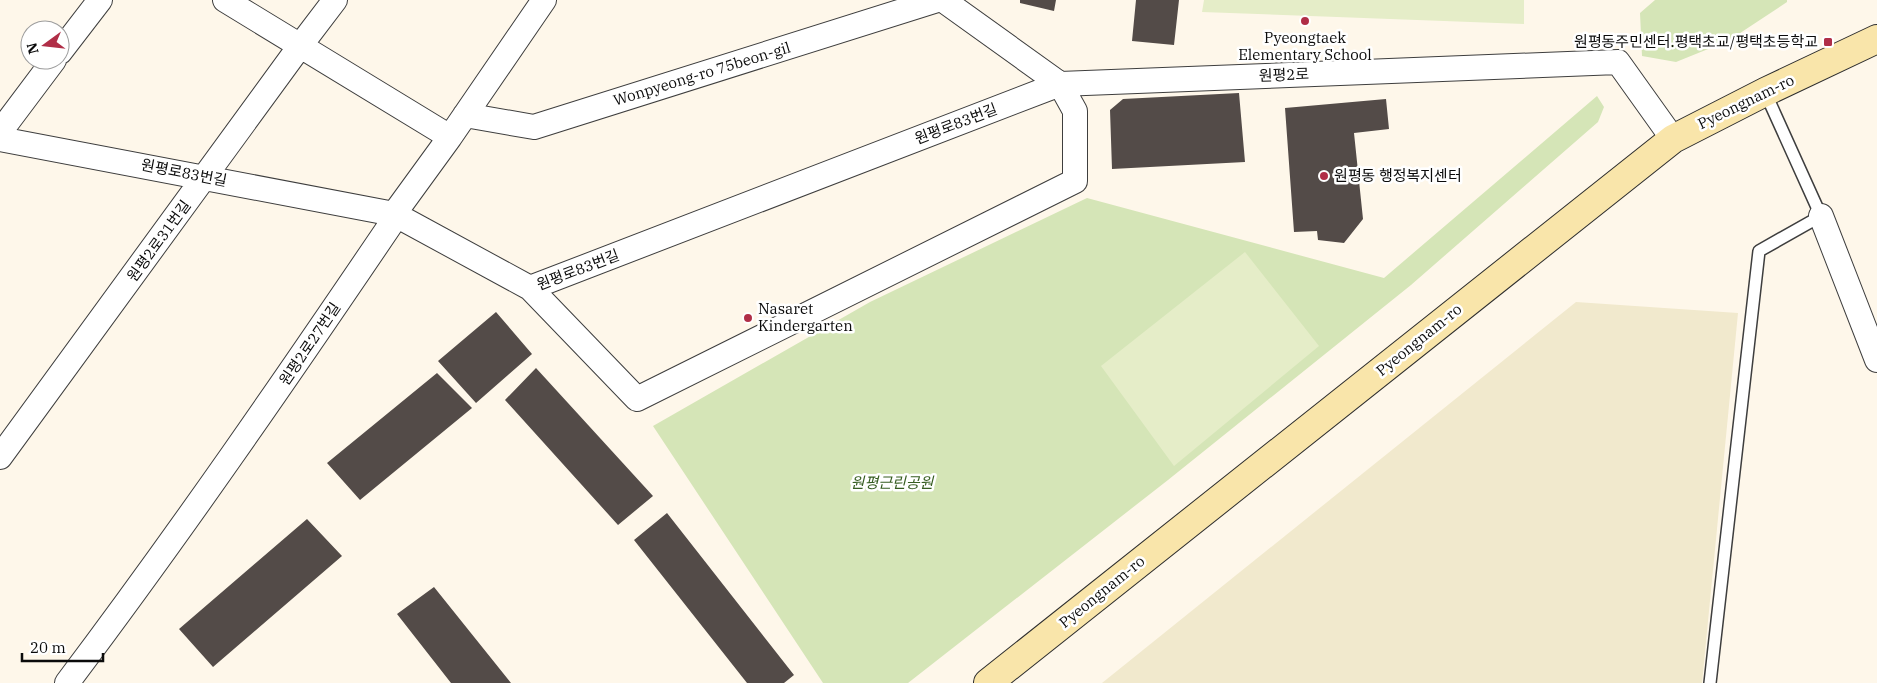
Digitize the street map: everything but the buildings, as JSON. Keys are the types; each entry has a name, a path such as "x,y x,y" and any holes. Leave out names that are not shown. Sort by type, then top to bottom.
{"street":[{"path":"70,39 100,0"},
{"path":"225,0 450,137"},
{"name":"원평2로31번길","path":"0,457 335,0"},
{"name":"원평2로27번길","path":"67,683 118,616 274,396 391,224 394,214 450,137 544,0"},
{"name":"Wonpyeong-ro 75beon-gil","path":"465,115 534,127 937,0"},
{"path":"530,288 637,399 1075,181 1074,111 1060,84 943,0"},
{"name":"Pyeongnam-ro","path":"988,683 1672,138 1877,39"},
{"name":"원평2로","path":"1060,84 1618,62 1672,138"},
{"path":"0,132 46,70"},
{"name":"원평로83번길","path":"0,139 394,214 530,288 1060,84"},
{"path":"1821,216 1877,360"}],"lane":[{"path":"1710,683 1759,251 1821,216 1765,92"}],"shaded area":[{"path":"1576,302 1738,313 1702,683 1102,683"}],"green space":[{"path":"1204,0 1524,0 1524,24 1202,12"},
{"path":"1655,0 1787,0 1787,2 1728,41 1676,62 1642,56 1640,13"},
{"name":"원평근린공원","path":"1597,96 1604,107 1598,122 1411,285 1168,480 908,683 823,683 653,426 870,302 1087,198 1384,278"},
{"path":"1245,252 1319,346 1174,466 1101,366"}],"place":[{"name":"Pyeongtaek Elementary School","path":"1305,21"},
{"name":"원평동주민센터.평택초교/평택초등학교","path":"1828,42"},
{"name":"원평동 행정복지센터","path":"1324,176"},
{"name":"Nasaret Kindergarten","path":"748,318"}]}
